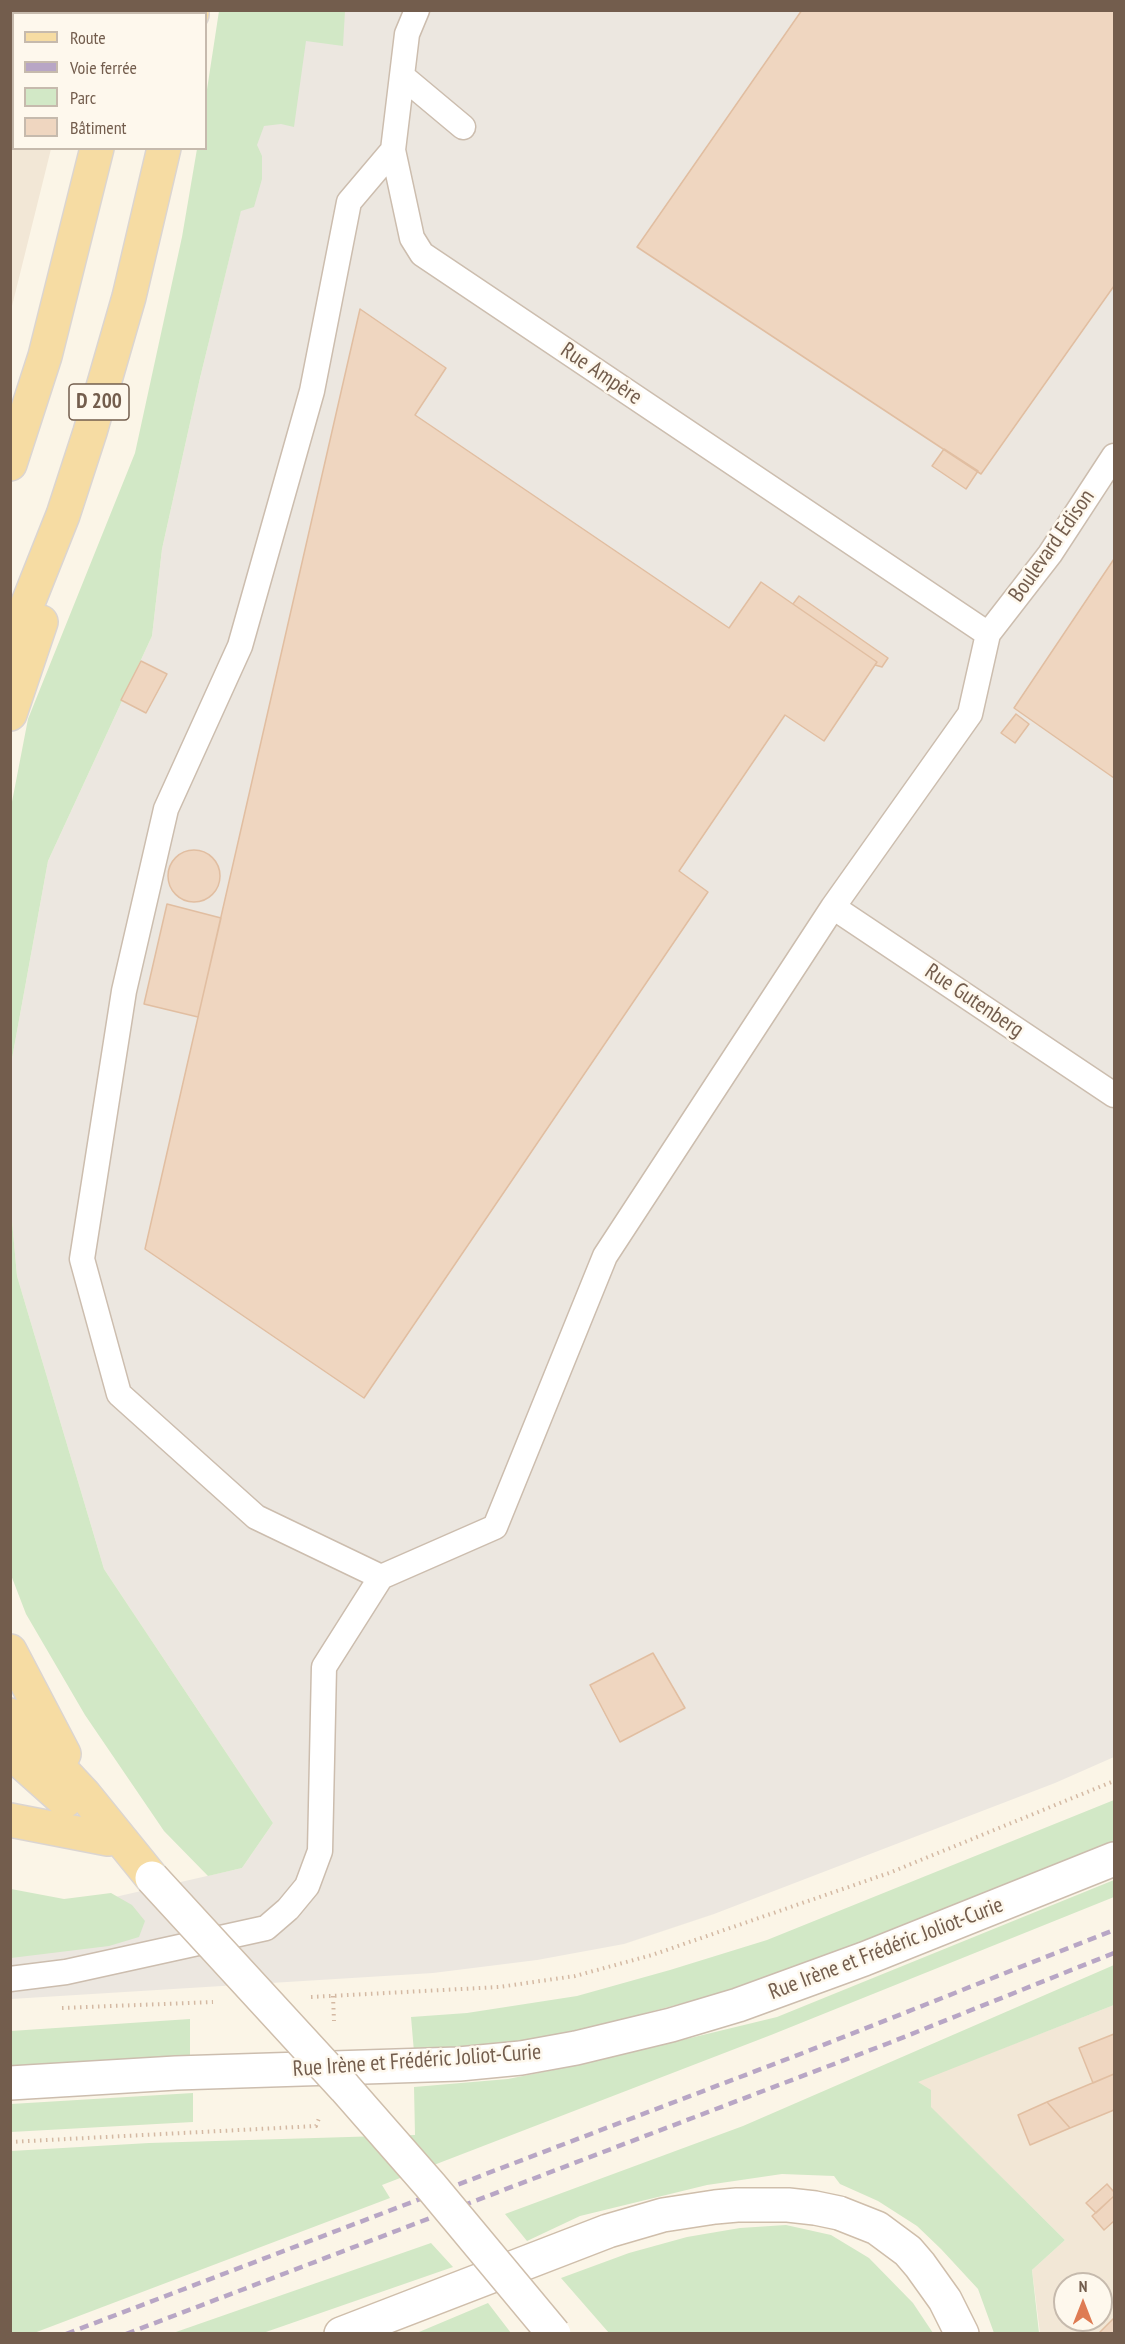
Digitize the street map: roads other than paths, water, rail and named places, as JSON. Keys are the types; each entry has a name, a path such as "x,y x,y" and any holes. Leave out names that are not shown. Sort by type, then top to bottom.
{"main road":[{"name":"D 200","path":"10,464 45,356 96,150"},
{"name":"D 200","path":"10,648 78,471 117,341 164,150"},
{"path":"10,714 45,608 78,471"},
{"path":"10,1651 103,1826"},
{"path":"10,1715 46,1752 103,1826 345,2088 554,2334"},
{"path":"10,1752 103,1826"},
{"path":"10,1820 103,1826"},
{"name":"Rue Irène et Frédéric Joliot-Curie","path":"10,2083 176,2073 426,2066 520,2058 576,2048 671,2025 738,2005 864,1959 1114,1859"},
{"path":"341,2334 629,2224 663,2215 715,2207 788,2205 839,2212 877,2228 892,2238 920,2265 945,2300 962,2334"}],"lane":[{"path":"397,10 407,34"},
{"name":"Rue Ampère","path":"417,10 407,34 393,150 412,238 422,254 988,634"},
{"path":"402,76 463,127"},
{"path":"381,1577 256,1517 119,1394 82,1258 124,991 166,809 240,646 312,391 349,202 393,150"},
{"name":"Boulevard Edison","path":"988,634 1050,554 1114,456"},
{"path":"10,1979 66,1972 266,1928 288,1910 307,1886 319,1855 324,1667 381,1577 495,1527 605,1256 833,907 970,714 988,634"},
{"name":"Rue Gutenberg","path":"833,907 1114,1095"}],"railway":[{"path":"66,2334 803,2053 1114,1930"},
{"path":"126,2334 889,2043 1114,1953"}]}
